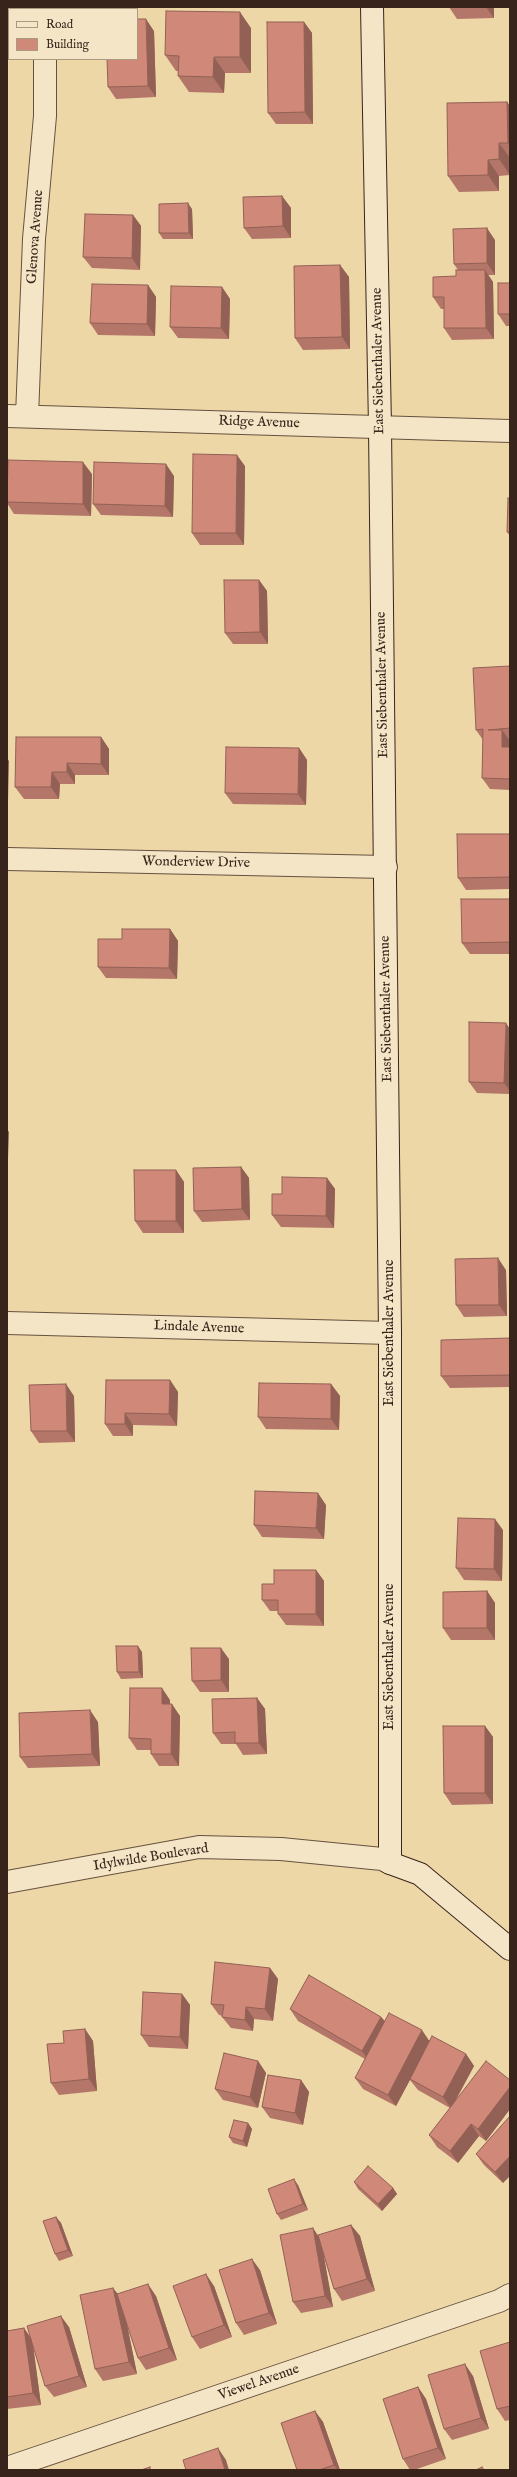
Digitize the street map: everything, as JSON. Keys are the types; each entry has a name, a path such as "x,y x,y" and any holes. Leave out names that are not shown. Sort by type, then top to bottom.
{"street":[{"name":"East Siebenthaler Avenue","path":"372,7 386,866 390,1333 390,1863"},
{"name":"Glenova Avenue","path":"17,416 45,116 45,60"},
{"name":"Ridge Avenue","path":"17,416 510,431"},
{"name":"Wonderview Drive","path":"7,859 386,866"},
{"name":"Lindale Avenue","path":"7,1323 390,1333"},
{"name":"Idylwilde Boulevard","path":"7,1882 199,1847 282,1849 382,1859 390,1863"},
{"path":"390,1863 420,1874 510,1949"},
{"name":"Viewel Avenue","path":"7,2468 498,2301 510,2295"}],"building":[{"path":"166,11 240,12 240,57 214,57 213,77 178,76 179,56 165,55"},
{"path":"138,19 146,19 148,86 108,87 107,60 138,60"},
{"path":"267,22 304,22 305,112 268,113"},
{"path":"507,102 508,143 499,143 499,159 488,160 488,175 448,176 447,103"},
{"path":"282,196 283,226 244,228 243,197"},
{"path":"188,203 189,233 159,233 159,204"},
{"path":"85,214 133,215 132,258 83,257"},
{"path":"487,228 487,263 454,264 453,229"},
{"path":"340,265 342,337 295,338 294,266"},
{"path":"456,270 485,270 486,328 444,328 444,297 433,297 433,277 456,276"},
{"path":"498,283 510,283 510,314 498,314"},
{"path":"92,284 148,285 147,324 90,323"},
{"path":"171,286 222,287 221,328 170,327"},
{"path":"193,454 237,455 236,533 192,533"},
{"path":"8,460 83,462 83,504 7,502"},
{"path":"94,462 166,464 165,506 93,504"},
{"path":"508,498 510,499 510,532 507,532"},
{"path":"224,580 259,580 260,632 225,633"},
{"path":"510,666 510,728 488,730 502,730 502,747 510,747 510,779 482,778 483,729 476,730 473,668"},
{"path":"16,737 101,737 101,764 67,763 67,772 52,772 51,787 15,787"},
{"path":"226,747 299,748 298,794 225,793"},
{"path":"457,834 510,834 510,877 458,878"},
{"path":"461,899 510,899 510,942 462,943"},
{"path":"122,929 170,929 169,968 98,967 98,939 122,939"},
{"path":"469,1022 506,1023 504,1083 469,1082"},
{"path":"241,1167 242,1209 194,1211 193,1168"},
{"path":"134,1170 176,1170 176,1221 135,1221"},
{"path":"282,1177 327,1178 326,1216 272,1215 272,1194 282,1194"},
{"path":"498,1258 499,1305 456,1305 455,1259"},
{"path":"510,1338 510,1375 441,1376 441,1340"},
{"path":"106,1380 170,1380 169,1414 125,1413 125,1424 105,1424"},
{"path":"259,1383 331,1384 331,1419 258,1417"},
{"path":"66,1384 67,1431 31,1431 29,1385"},
{"path":"255,1491 318,1493 316,1528 254,1525"},
{"path":"458,1518 495,1519 494,1569 456,1568"},
{"path":"274,1570 316,1570 316,1614 278,1614 278,1600 262,1600 262,1584 274,1584"},
{"path":"487,1591 487,1628 443,1628 443,1592"},
{"path":"116,1646 138,1646 139,1672 117,1672"},
{"path":"191,1648 221,1648 221,1680 192,1681"},
{"path":"130,1688 162,1688 162,1704 172,1704 171,1754 151,1754 151,1739 129,1738"},
{"path":"257,1698 259,1743 235,1743 235,1732 213,1733 212,1699"},
{"path":"90,1710 92,1754 20,1757 19,1713"},
{"path":"443,1726 485,1726 485,1793 444,1793"},
{"path":"215,1962 270,1968 265,2009 246,2007 245,2020 222,2017 224,2005 211,2004"},
{"path":"309,1975 381,2017 362,2051 290,2009"},
{"path":"143,1992 182,1994 180,2037 141,2035"},
{"path":"389,2013 422,2030 388,2095 355,2078"},
{"path":"85,2029 89,2079 51,2083 47,2044 64,2043 63,2031"},
{"path":"432,2036 466,2054 443,2097 410,2079"},
{"path":"224,2053 258,2061 250,2097 215,2089"},
{"path":"486,2061 510,2080 510,2087 478,2129 471,2124 450,2151 429,2135"},
{"path":"268,2075 301,2080 295,2113 262,2107"},
{"path":"510,2116 510,2156 495,2172 476,2154"},
{"path":"234,2120 248,2123 243,2141 229,2137"},
{"path":"368,2166 393,2188 378,2204 354,2182"},
{"path":"294,2179 303,2204 277,2214 268,2189"},
{"path":"56,2217 68,2250 55,2254 43,2221"},
{"path":"351,2225 367,2279 334,2289 318,2235"},
{"path":"313,2228 325,2296 293,2302 280,2235"},
{"path":"252,2259 269,2313 236,2323 219,2270"},
{"path":"206,2274 224,2325 192,2337 173,2286"},
{"path":"148,2284 169,2348 138,2358 117,2294"},
{"path":"113,2288 129,2362 95,2369 80,2295"},
{"path":"61,2316 79,2376 45,2386 27,2326"},
{"path":"24,2328 33,2393 7,2397 7,2331"},
{"path":"510,2342 510,2406 497,2409 480,2351"},
{"path":"465,2364 481,2418 444,2429 428,2375"},
{"path":"418,2387 438,2448 403,2459 383,2399"},
{"path":"315,2411 334,2465 319,2470 297,2470 281,2423"},
{"path":"218,2448 225,2470 186,2470 183,2460"},
{"path":"150,2467 150,2470 141,2470"},
{"path":"482,2467 484,2470 476,2470"}]}
